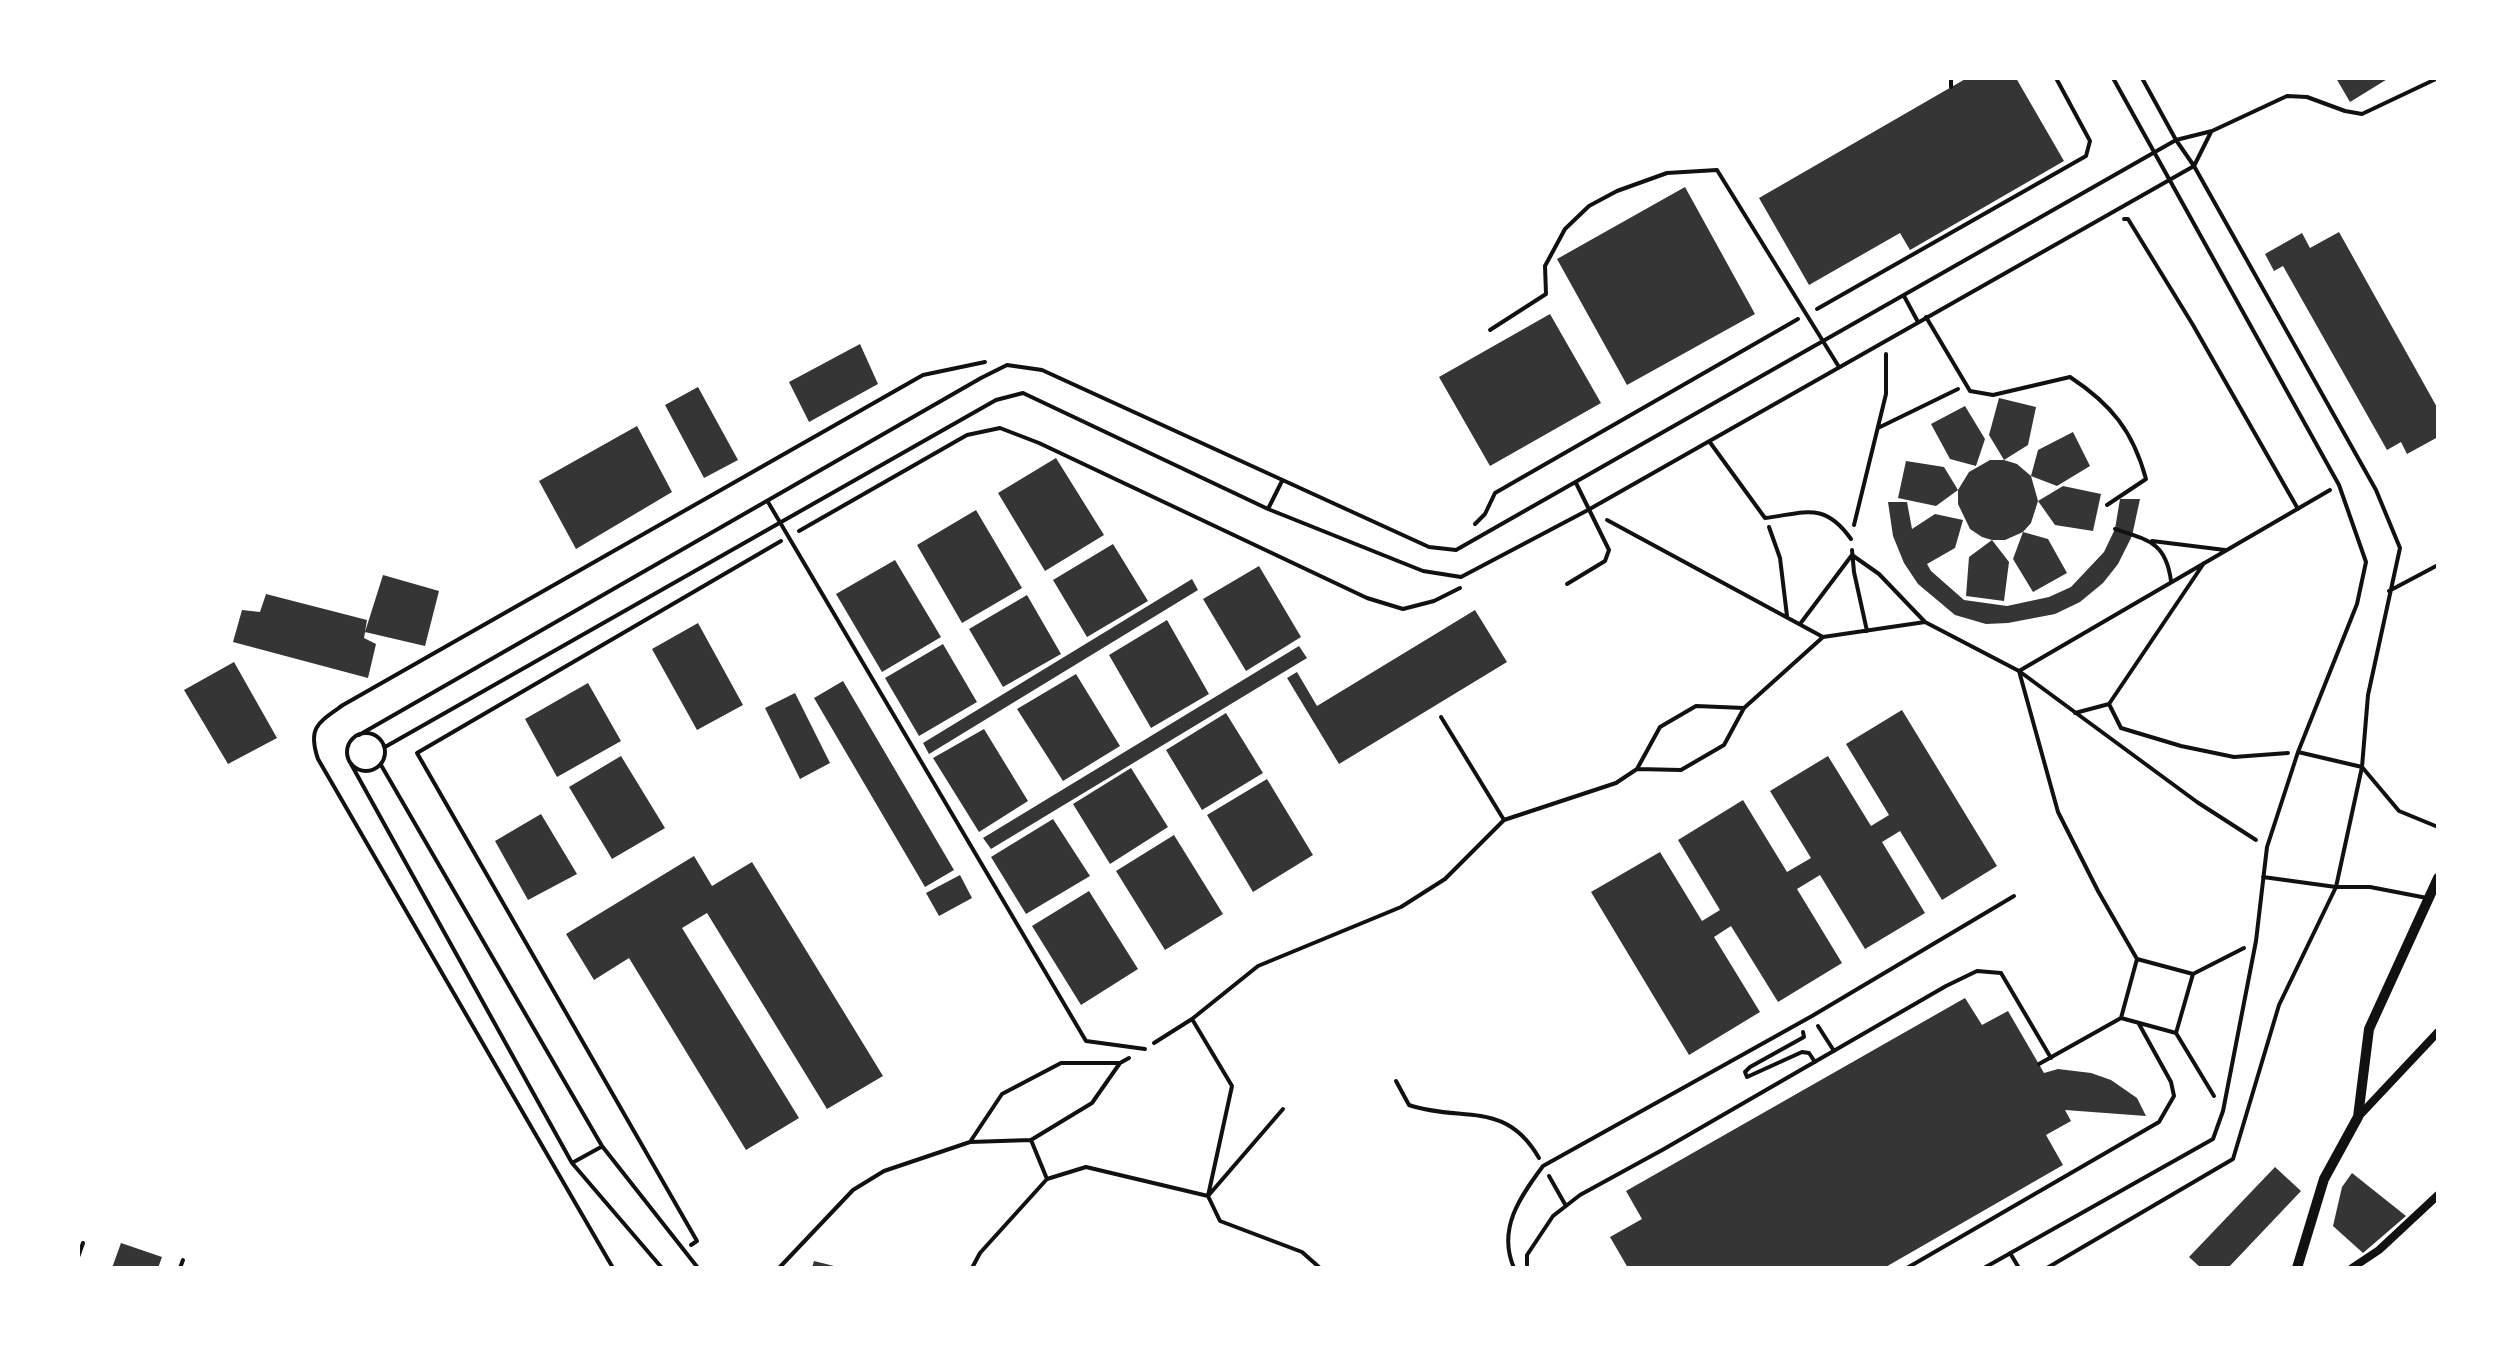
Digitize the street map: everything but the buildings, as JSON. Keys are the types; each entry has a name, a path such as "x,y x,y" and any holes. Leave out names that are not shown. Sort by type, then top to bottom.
{"street":[{"path":"2358,1117 2369,1029 2438,878"},
{"path":"2297,1268 2324,1179 2358,1117 2438,1032"},
{"path":"2352,1268 2402,1230 2438,1195"}],"lane":[{"path":"1984,1268 2213,1139 2223,1111 2256,941 2267,847 2298,752 2357,604 2366,562 2339,485 2113,78"},
{"path":"2047,1268 2233,1159 2279,1005 2336,887 2362,767 2368,695 2400,548 2376,490 2142,78"},
{"path":"662,1268 572,1163 351,764 348,748 359,735 1007,365 1042,370 1429,547 1456,550 2176,140 2212,131 2287,96 2307,97 2362,114 2438,78"},
{"path":"385,747 996,400 1023,393 1268,509 1423,571 1461,577 1588,510 2194,166 2212,131"},
{"path":"1490,330 1546,294 1545,266 1565,229 1589,206 1617,191 1667,173 1717,170 1839,367"},
{"path":"1904,296 1918,322"},
{"path":"1926,317 1970,391 1993,395 2070,377 2097,395 2126,427 2146,479 2107,505"},
{"path":"1709,441 1765,518 1819,511 1839,523 1851,539"},
{"path":"1268,509 1282,481"},
{"path":"1567,584 1605,561 1609,550 1576,483"},
{"path":"768,502 1086,1041 1145,1049"},
{"path":"2389,591 2438,565"},
{"path":"351,764 363,771 373,771 385,757 382,741 372,734 359,735"},
{"path":"2298,752 2362,767 2399,811 2438,827"},
{"path":"381,765 602,1146 698,1268"},
{"path":"2263,877 2336,887 2370,887 2427,898"},
{"path":"1514,1268 1509,1256 1507,1227 1522,1195 1543,1166 1812,1016 2014,896"},
{"path":"572,1163 602,1146"},
{"path":"78,1257 83,1243"},
{"path":"2010,1253 2019,1268"},
{"path":"180,1268 183,1260"}],"path":[{"path":"1951,78 1951,87"},
{"path":"1471,528 1485,514 1495,493 2086,156 2090,141 2056,78"},
{"path":"2114,220 2128,219 2193,325 2298,509"},
{"path":"1867,631 1851,539 1886,394 1886,350 1873,357"},
{"path":"613,1268 318,759 312,742 314,731 321,721 343,705 923,375 993,362"},
{"path":"1878,428 1967,384"},
{"path":"685,1248 697,1241 417,753 874,486 967,435 1000,428 1367,598 1403,609 1434,601 1461,587"},
{"path":"2019,671 2339,485"},
{"path":"1588,510 1823,637"},
{"path":"1765,518 1780,558 1787,618"},
{"path":"2115,529 2152,541 2225,550"},
{"path":"2152,541 2169,564 2171,581"},
{"path":"1852,555 1879,574 1925,622 2019,671 2197,802 2267,847"},
{"path":"1800,624 1852,555"},
{"path":"2075,713 2109,704 2205,561"},
{"path":"1637,769 1681,770 1724,745 1744,708 1823,637 1925,622"},
{"path":"2019,671 2058,812 2137,959 2121,1018 2039,1064"},
{"path":"2109,704 2121,728 2181,746 2234,757 2298,752"},
{"path":"779,1268 853,1190 884,1171 970,1142 1031,1140 1092,1103 1120,1063 1192,1019 1258,966 1401,907 1445,879 1504,820 1616,783 1637,769 1660,727 1696,706 1744,708"},
{"path":"1441,717 1504,820"},
{"path":"2137,959 2193,974 2256,941"},
{"path":"1527,1268 1527,1255 1553,1216 1580,1195 1977,971 2001,973 2051,1058"},
{"path":"2176,1033 2193,974"},
{"path":"1812,1016 1834,1051"},
{"path":"2121,1018 2176,1033 2223,1111"},
{"path":"1192,1019 1232,1086 1208,1196 1220,1221 1302,1252 1320,1268"},
{"path":"1801,1021 1804,1037 1745,1072 1747,1077 1756,1075 1802,1052 1809,1053 1815,1062"},
{"path":"1907,1268 2159,1122 2174,1096 2171,1082 2139,1023"},
{"path":"970,1142 1002,1094 1061,1063 1120,1063"},
{"path":"1396,1081 1409,1105 1422,1109 1463,1111 1509,1124 1531,1145 1566,1206"},
{"path":"1208,1196 1283,1109"},
{"path":"1031,1140 1047,1179"},
{"path":"972,1268 980,1253 1047,1179 1086,1167 1208,1196"}]}
